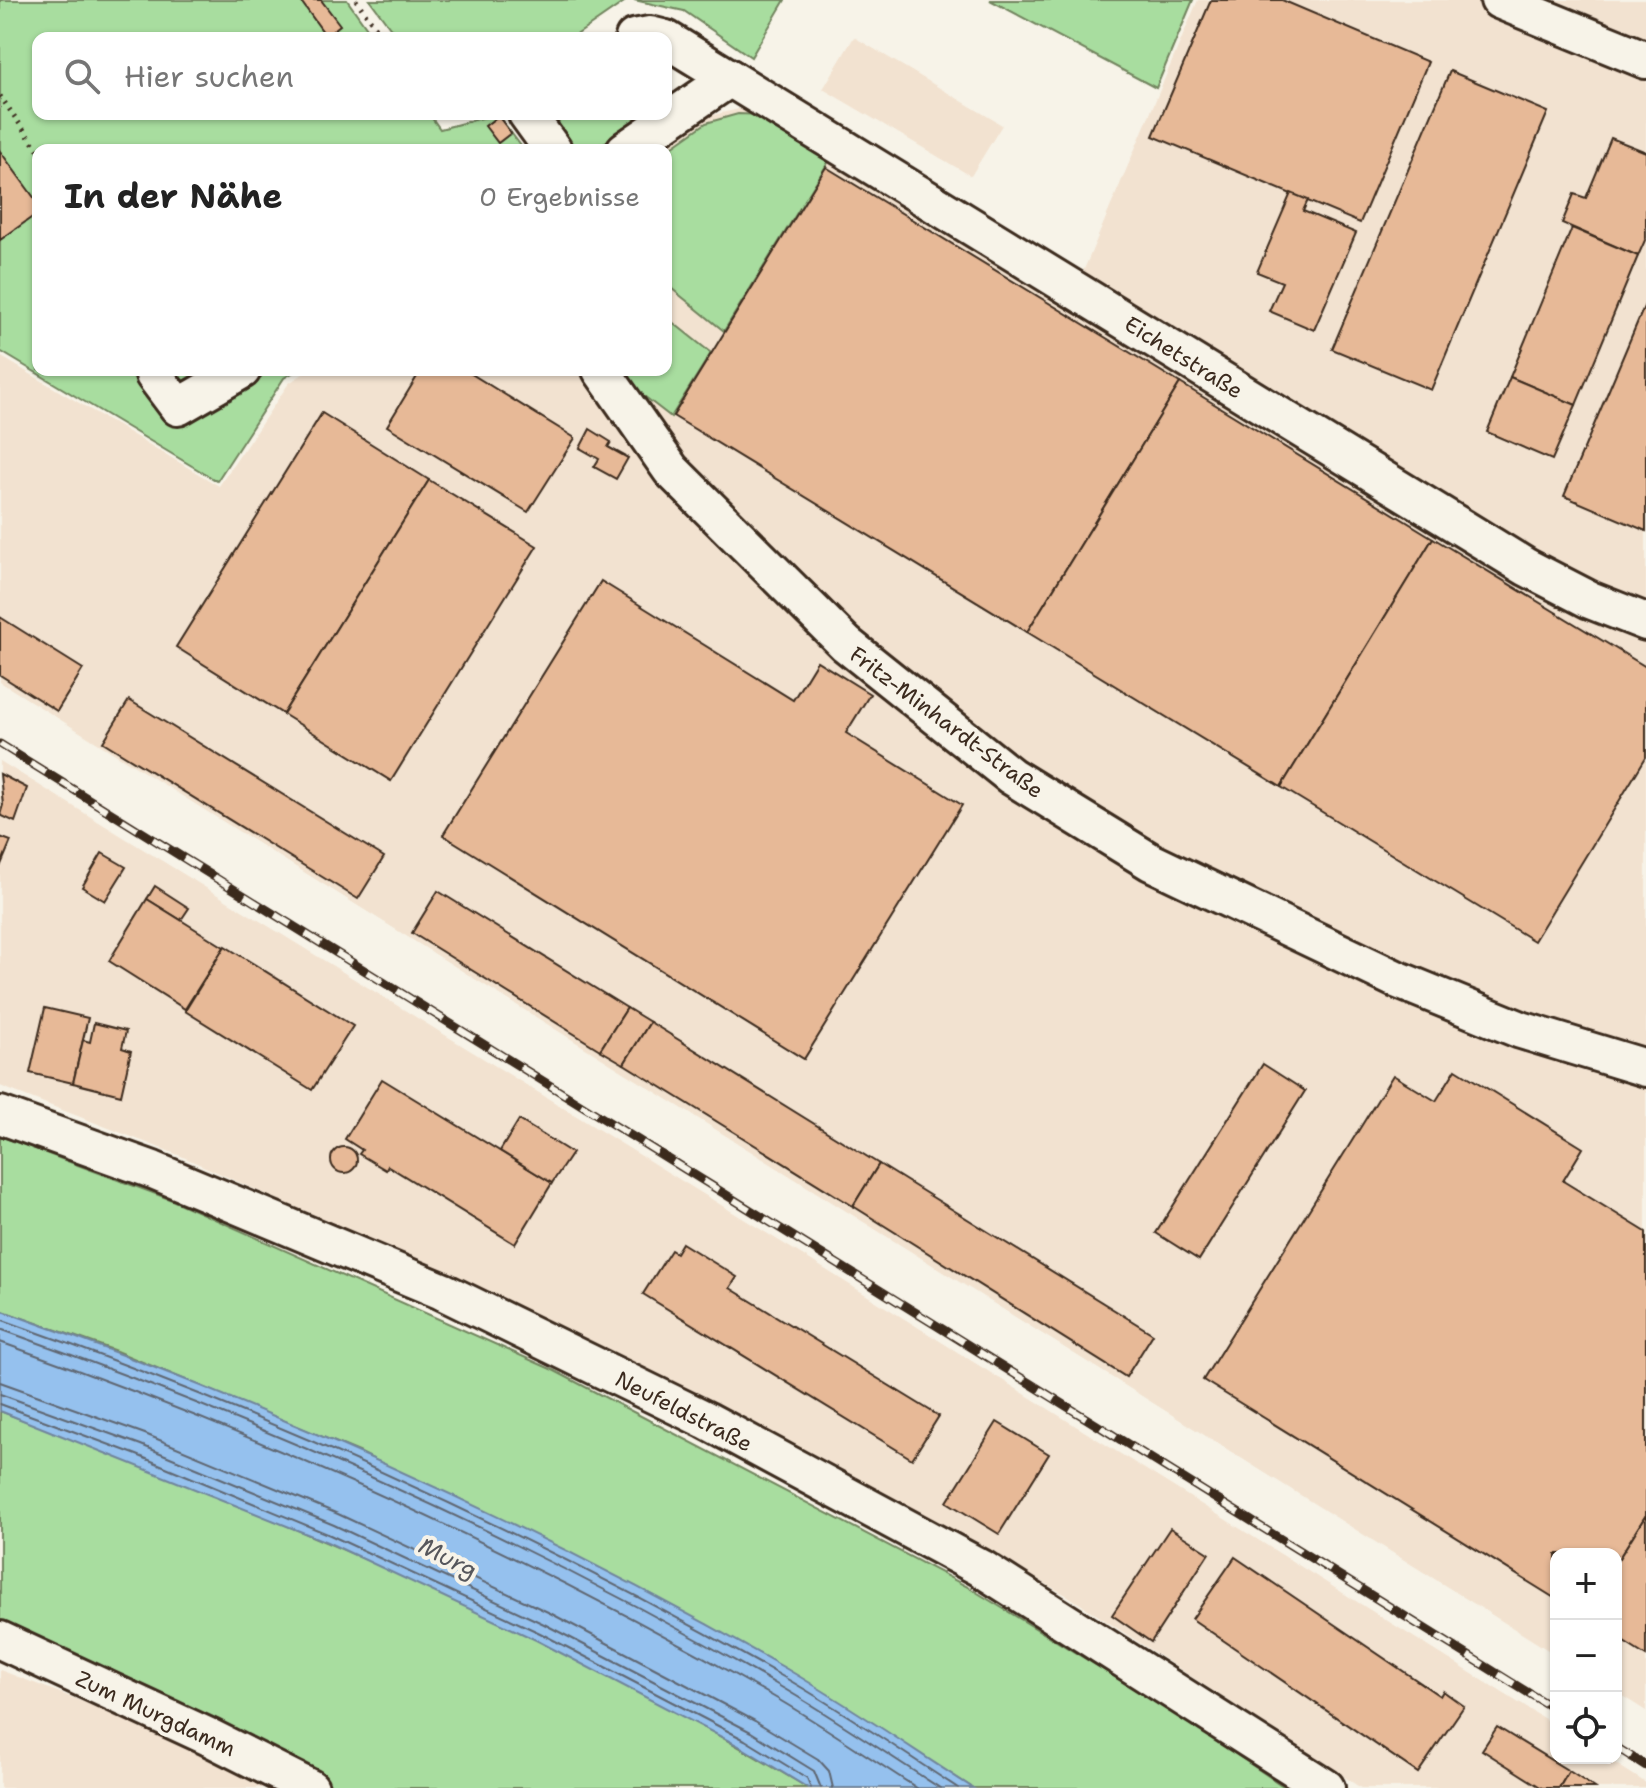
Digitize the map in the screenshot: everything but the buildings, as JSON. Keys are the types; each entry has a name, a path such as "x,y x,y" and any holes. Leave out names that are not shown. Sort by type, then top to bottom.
{"street":[{"path":"1499,0 1646,60"},
{"name":"Eichetstraße","path":"672,43 1526,567 1590,600 1646,622"},
{"path":"672,118 730,78"},
{"path":"634,144 669,120"},
{"path":"155,376 178,407 232,376"},
{"name":"Fritz-Minhardt-Straße","path":"605,376 671,470 835,633 1011,776 1151,862 1396,979 1521,1030 1646,1068"},
{"name":"Neufeldstraße","path":"0,1115 153,1170 442,1291 706,1420 981,1568 1326,1788"},
{"name":"Zum Murgdamm","path":"0,1640 209,1737 310,1788"}],"path":[{"path":"356,0 379,32"},
{"path":"0,96 34,144"}],"shaded area":[{"path":"1198,0 1482,0 1646,68 1646,1711 1622,1696 1622,1548 1550,1548 1550,1651 0,682 0,356 219,486 289,383 300,376 672,376 672,144 661,144 700,118 739,109 763,113 1069,305"},
{"path":"1555,0 1646,0 1646,38"},
{"path":"854,37 1002,125 971,176 823,89"},
{"path":"0,761 799,1253 1550,1722 1550,1764 1616,1764 1646,1783 1646,1788 1361,1788 1068,1596 824,1463 459,1282 181,1156 0,1086"},
{"path":"0,1670 225,1756 283,1788 0,1788"}],"green space":[{"path":"0,0 347,0 370,32 32,32 32,120 433,120 440,129 474,120 502,120 520,144 32,144 32,370 0,351"},
{"path":"370,0 627,0 581,32 394,32"},
{"path":"634,0 785,0 751,57 684,11"},
{"path":"990,0 1193,0 1156,88"},
{"path":"738,114 764,115 824,151 829,161 724,331 672,289 672,147 706,123"},
{"path":"559,120 646,120 600,144 570,144 562,134"},
{"path":"672,322 711,353 671,417 640,393 626,376 672,376"},
{"path":"42,376 287,376 217,481"},
{"path":"0,1136 172,1200 553,1370 968,1587 1179,1716 1286,1788 973,1788 786,1669 359,1452 116,1351 0,1310"},
{"path":"0,1411 207,1492 514,1628 614,1678 808,1788 337,1788 0,1627"}],"water":[{"name":"Murg","path":"0,1310 202,1386 401,1471 499,1517 691,1615 785,1668 973,1788 808,1788 741,1747 536,1640 327,1542 0,1411"}],"railway":[{"path":"0,744 1550,1706"},
{"path":"1622,1751 1646,1766"}]}
